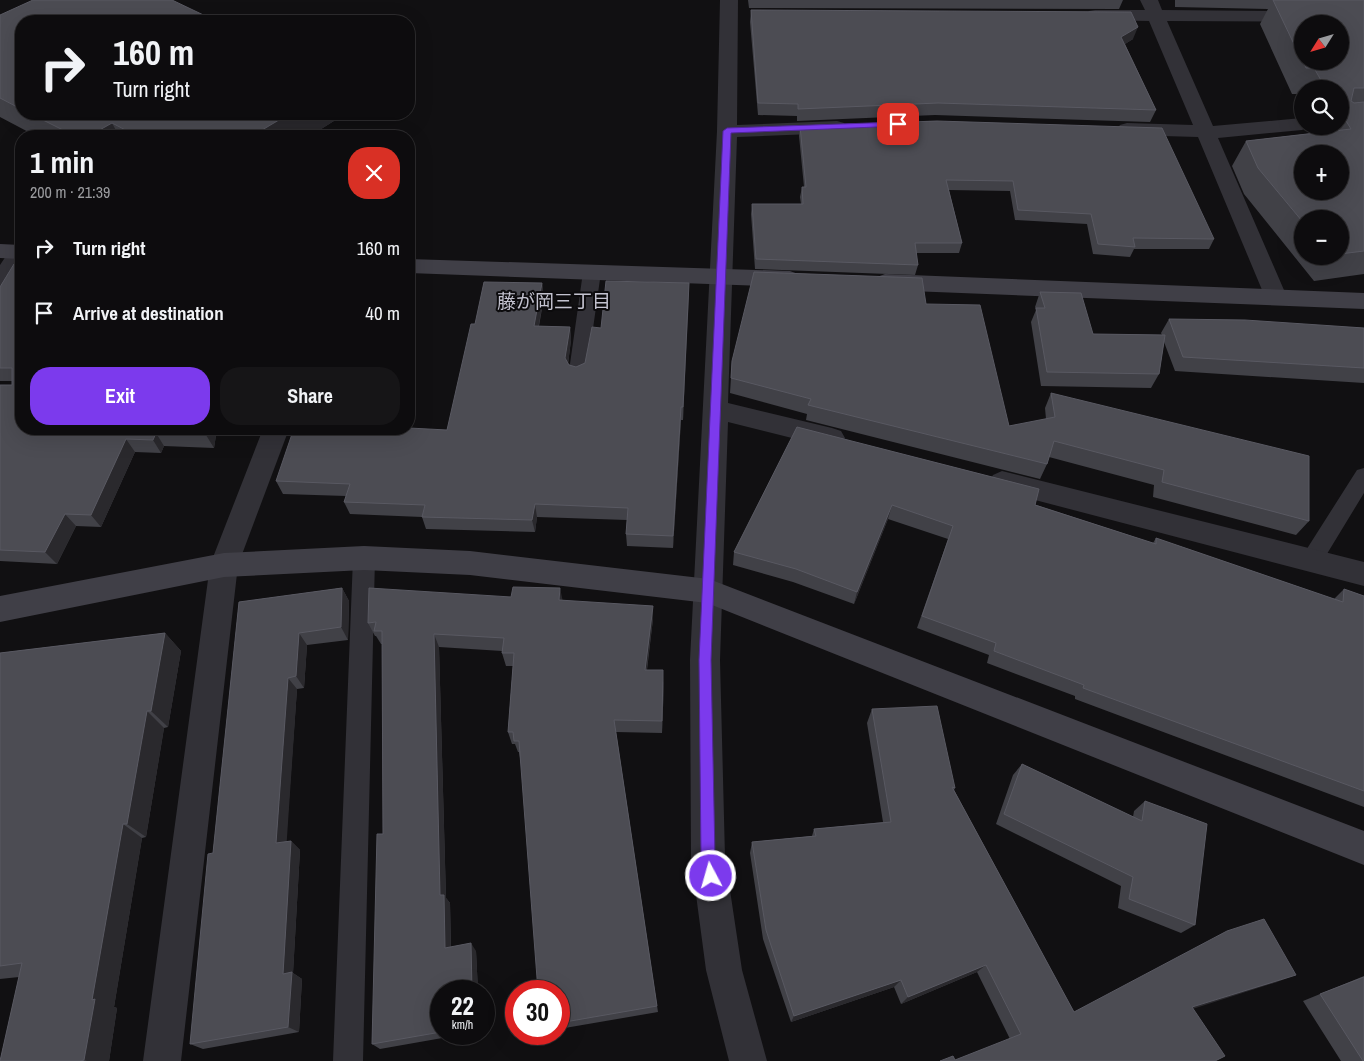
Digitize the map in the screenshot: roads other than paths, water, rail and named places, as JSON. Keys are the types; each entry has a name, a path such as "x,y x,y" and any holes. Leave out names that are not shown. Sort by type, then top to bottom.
{"street":[{"path":"1074,15 1151,7 1364,17"},
{"path":"1151,7 1276,297"},
{"path":"735,10 720,276 705,660 708,857 724,970 748,1061"},
{"path":"1105,129 1204,132 1294,125"},
{"path":"727,131 857,126"},
{"path":"0,283 14,252"},
{"path":"415,266 809,279"},
{"path":"869,282 1276,297 1362,304"},
{"path":"715,409 858,445"},
{"path":"162,1061 224,566 274,435"},
{"path":"983,477 1364,574"},
{"path":"0,609 224,566 364,558 470,562 709,591 1364,848"}],"lane":[{"path":"578,371 592,272"},
{"path":"1311,561 1364,476"},
{"path":"348,1061 364,558"}],"district":[{"name":"藤が岡三丁目","path":"554,301"}]}
